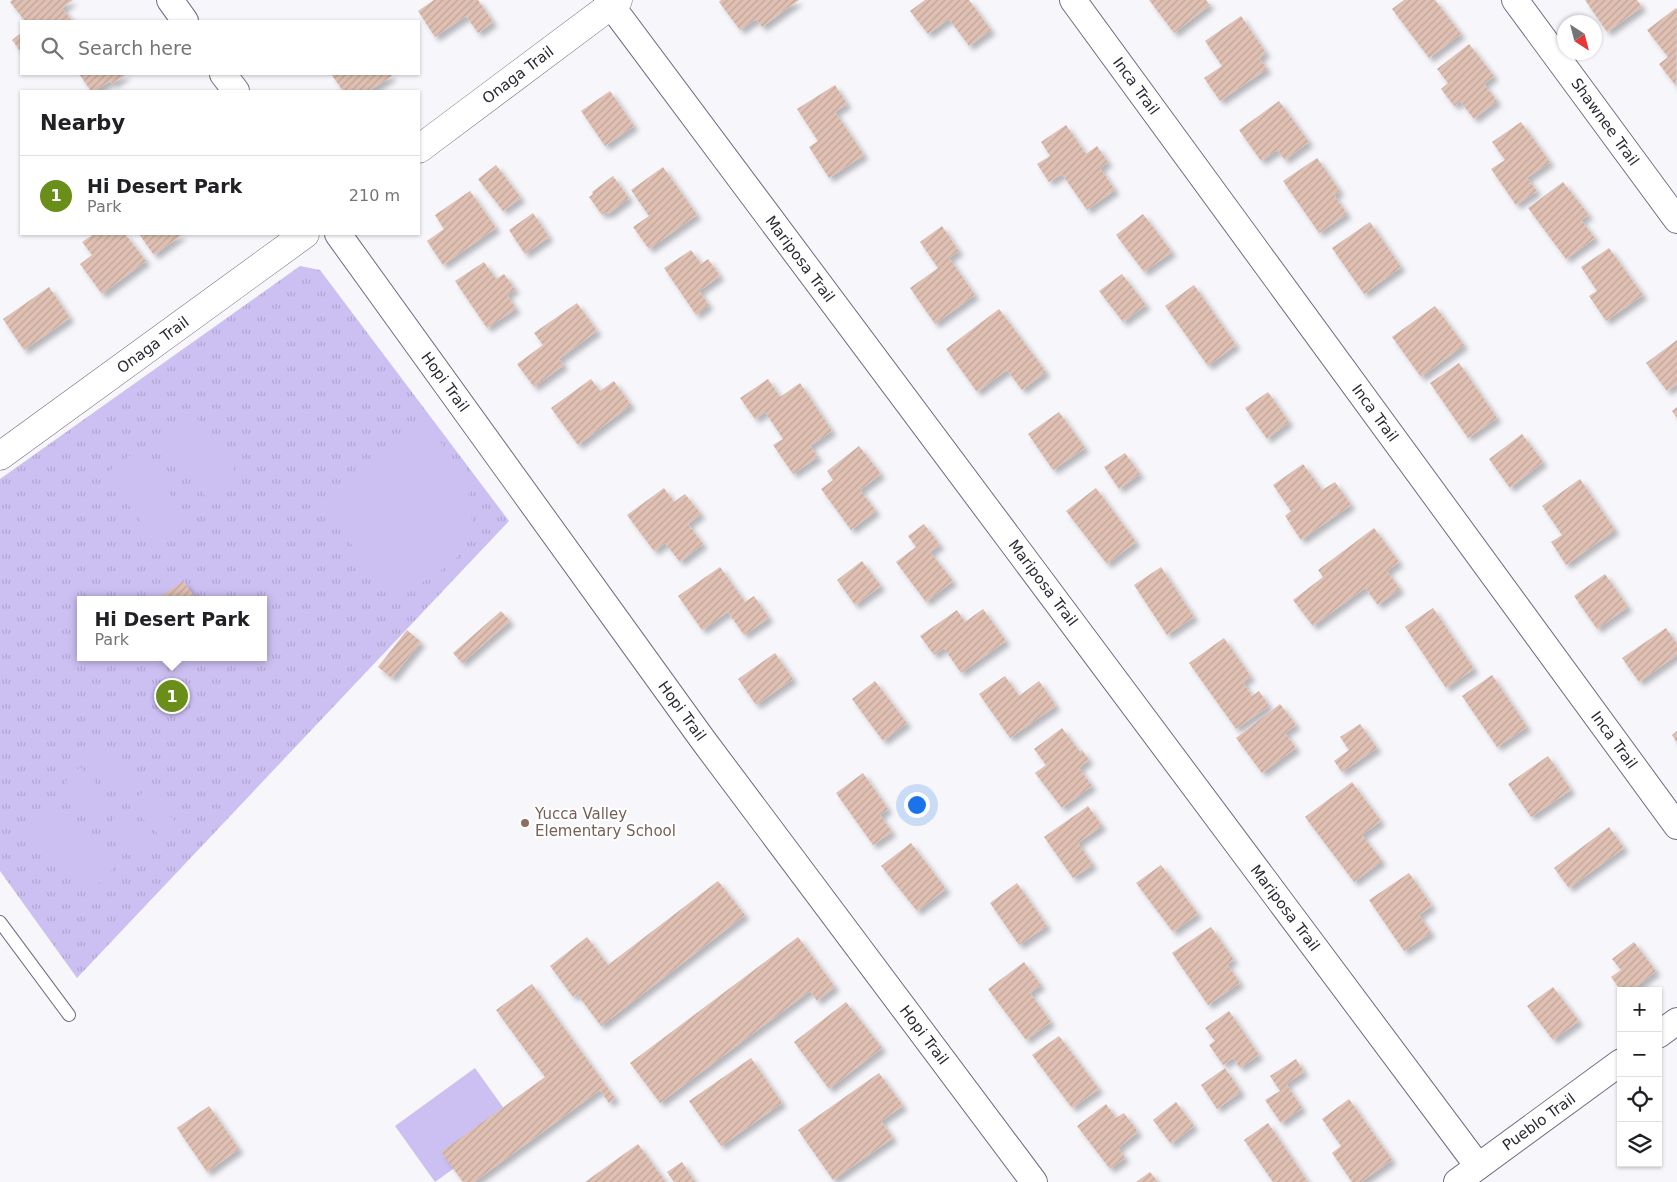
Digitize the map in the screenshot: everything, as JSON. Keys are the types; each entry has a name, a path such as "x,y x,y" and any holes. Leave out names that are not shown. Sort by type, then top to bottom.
{"street":[{"path":"170,0 184,20"},
{"name":"Inca Trail","path":"1074,0 1677,826"},
{"name":"Shawnee Trail","path":"1515,0 1677,220"},
{"name":"Onaga Trail","path":"420,148 612,2"},
{"name":"Mariposa Trail","path":"612,2 1478,1166"},
{"path":"224,75 235,90"},
{"name":"Onaga Trail","path":"0,456 304,235"},
{"name":"Hopi Trail","path":"339,235 703,740 1034,1182"},
{"path":"1662,1032 1677,1021"},
{"name":"Pueblo Trail","path":"1457,1182 1617,1065"}],"lane":[{"path":"0,922 70,1016"}],"green space":[{"path":"300,266 320,270 509,521 77,978 0,871 0,479"},
{"path":"192,411 242,481 211,504 160,435"},
{"path":"429,424 467,483 472,520 455,561 402,596 360,561 345,532 328,514 324,497 351,476"},
{"path":"138,450 189,520 156,543 106,473"},
{"path":"101,746 134,780 119,795 85,761"},
{"path":"80,767 113,801 98,817 65,782"},
{"path":"145,790 178,824 163,839 129,805"},
{"path":"56,804 117,865 89,893 28,832"},
{"path":"123,810 157,845 141,859 108,825"},
{"path":"475,1068 515,1124 435,1182 395,1126"}],"building":[{"path":"12,0 73,0 62,8 71,20 24,20 10,2"},
{"path":"434,0 478,0 493,22 478,33 466,16 435,37 418,11"},
{"path":"721,0 799,0 762,27 756,19 740,30 719,2"},
{"path":"925,0 969,0 991,30 969,46 949,19 928,34 910,11"},
{"path":"1149,0 1206,0 1210,5 1174,33"},
{"path":"1404,0 1435,0 1461,34 1429,58 1392,9"},
{"path":"1585,0 1637,0 1642,7 1607,32 1602,25 1602,15 1595,15"},
{"path":"1676,8 1676,86 1659,64 1668,57 1647,30"},
{"path":"1241,16 1266,53 1259,58 1267,69 1220,101 1204,78 1222,66 1205,41"},
{"path":"20,34 20,51 12,40"},
{"path":"1469,44 1494,76 1484,84 1497,101 1474,119 1460,101 1454,106 1441,89 1448,83 1437,69"},
{"path":"80,75 126,75 112,84 110,81 96,90 90,90"},
{"path":"332,75 392,76 371,90 342,90"},
{"path":"835,85 847,104 835,112 864,155 829,178 809,147 818,141 797,109"},
{"path":"610,91 634,126 605,146 581,111"},
{"path":"1279,101 1309,142 1285,160 1277,150 1261,161 1239,130"},
{"path":"1521,122 1550,162 1527,178 1537,191 1516,205 1491,169 1505,160 1492,142"},
{"path":"1066,125 1086,154 1097,146 1108,162 1100,168 1115,190 1087,210 1062,174 1049,182 1037,164 1050,156 1041,142"},
{"path":"1317,158 1340,191 1334,195 1347,214 1319,233 1283,181"},
{"path":"496,165 521,198 503,211 478,179"},
{"path":"663,167 697,215 649,249 633,227 649,216 631,190"},
{"path":"613,176 629,198 608,214 606,212 602,215 589,197 593,194 592,192"},
{"path":"1563,182 1589,215 1581,220 1595,238 1566,259 1528,208"},
{"path":"470,191 496,228 443,265 427,241 444,229 435,215"},
{"path":"533,213 549,237 525,254 509,230"},
{"path":"1143,214 1172,252 1144,272 1116,235"},
{"path":"1370,222 1401,267 1364,294 1332,248"},
{"path":"942,226 959,251 949,258 975,295 935,324 910,288 938,268 920,242"},
{"path":"92,235 126,235 146,261 102,294 80,264 92,255 82,242"},
{"path":"140,235 182,235 154,255"},
{"path":"1609,248 1643,295 1606,321 1589,296 1597,291 1581,267"},
{"path":"691,250 701,264 708,259 720,276 699,291 709,305 696,315 664,268"},
{"path":"484,262 496,279 504,274 515,289 507,295 516,309 487,328 455,281"},
{"path":"1122,274 1146,305 1123,322 1099,291"},
{"path":"1194,285 1236,345 1208,366 1165,306"},
{"path":"49,287 70,318 24,350 3,319"},
{"path":"577,303 597,331 559,359 564,365 534,387 517,364 543,345 534,333"},
{"path":"1435,306 1464,345 1421,377 1392,337"},
{"path":"999,309 1046,372 1022,390 1007,370 977,392 946,349"},
{"path":"1677,340 1677,384 1667,391 1646,363"},
{"path":"1459,363 1497,418 1468,438 1430,383"},
{"path":"591,379 600,391 614,381 631,405 578,445 551,408"},
{"path":"768,379 780,397 800,383 832,431 810,446 818,457 793,474 773,445 783,439 765,412 755,419 740,398"},
{"path":"1268,392 1289,422 1267,439 1245,408"},
{"path":"1677,407 1677,418 1672,411"},
{"path":"1059,412 1085,448 1053,470 1028,434"},
{"path":"1522,434 1543,462 1510,488 1489,459"},
{"path":"859,446 881,474 860,490 876,511 851,530 821,489 833,480 827,471"},
{"path":"1125,453 1140,474 1119,489 1104,467"},
{"path":"1303,464 1322,490 1335,482 1351,505 1301,540 1285,516 1291,511 1273,485"},
{"path":"1580,479 1615,530 1566,565 1551,542 1562,535 1542,506"},
{"path":"664,488 674,502 685,494 701,514 688,524 703,544 680,562 665,543 654,551 627,515"},
{"path":"1096,488 1136,542 1107,564 1066,511"},
{"path":"924,524 940,545 930,552 953,581 926,602 896,562 916,547 908,536"},
{"path":"1374,528 1399,562 1387,571 1400,589 1378,605 1365,588 1313,626 1293,600 1323,577 1318,570"},
{"path":"862,561 881,586 855,605 837,580"},
{"path":"720,567 745,602 754,596 769,618 744,635 728,612 702,630 678,596"},
{"path":"1161,567 1194,617 1167,635 1134,585"},
{"path":"1605,574 1628,607 1597,629 1574,596"},
{"path":"183,581 194,596 162,596"},
{"path":"1433,608 1474,669 1446,688 1405,627"},
{"path":"983,609 1006,641 961,673 944,648 934,655 920,636 957,610 965,622"},
{"path":"501,611 510,621 462,663 453,653"},
{"path":"1666,628 1677,644 1677,655 1639,682 1622,658"},
{"path":"407,630 421,642 392,678 378,667"},
{"path":"1224,638 1251,677 1243,682 1252,696 1259,691 1269,706 1236,729 1189,663"},
{"path":"775,653 793,679 756,705 738,679"},
{"path":"1492,675 1527,727 1497,747 1462,696"},
{"path":"1005,676 1019,696 1039,681 1056,706 1010,738 979,694"},
{"path":"875,681 907,723 883,741 852,699"},
{"path":"1280,704 1296,725 1285,733 1296,748 1262,773 1236,738"},
{"path":"1360,724 1377,748 1342,772 1334,761 1349,750 1340,737"},
{"path":"1062,728 1080,752 1082,750 1089,760 1079,768 1092,786 1062,808 1035,773 1046,765 1034,749"},
{"path":"1677,731 1677,743 1672,735"},
{"path":"1548,756 1571,790 1531,817 1508,784"},
{"path":"863,773 888,809 880,815 892,832 873,845 836,793"},
{"path":"1352,782 1381,821 1362,835 1382,861 1354,882 1305,817"},
{"path":"1088,806 1102,826 1078,843 1093,865 1073,878 1044,837"},
{"path":"1609,827 1624,848 1569,888 1554,868"},
{"path":"911,843 946,889 917,911 881,866"},
{"path":"1161,865 1198,914 1173,932 1136,883"},
{"path":"1409,873 1432,906 1419,915 1431,933 1404,951 1369,900"},
{"path":"718,881 745,915 601,1026 577,994 573,997 550,966 587,937 608,965"},
{"path":"1017,883 1047,926 1019,945 990,903"},
{"path":"1211,927 1234,960 1227,964 1240,983 1208,1005 1172,953"},
{"path":"798,937 835,987 817,1001 810,991 660,1103 630,1063"},
{"path":"1634,942 1656,971 1636,987 1618,987 1611,977 1621,970 1612,959"},
{"path":"1024,962 1041,985 1030,993 1051,1022 1026,1040 988,989"},
{"path":"532,984 615,1098 609,1103 600,1090 474,1182 463,1182 441,1152 545,1077 496,1010"},
{"path":"1553,987 1579,1021 1553,1040 1527,1006"},
{"path":"846,1002 882,1048 829,1089 794,1042"},
{"path":"1229,1011 1259,1055 1240,1068 1233,1058 1223,1065 1209,1045 1215,1041 1205,1028"},
{"path":"1059,1036 1099,1089 1072,1108 1032,1055"},
{"path":"751,1058 782,1103 721,1146 689,1101"},
{"path":"1296,1059 1304,1072 1286,1084 1302,1108 1281,1123 1265,1100 1280,1091 1270,1076"},
{"path":"1225,1068 1241,1092 1217,1109 1201,1085"},
{"path":"879,1073 903,1106 881,1121 893,1138 833,1180 798,1130"},
{"path":"1349,1099 1392,1160 1361,1182 1352,1182 1332,1153 1341,1146 1322,1119"},
{"path":"1176,1102 1194,1126 1171,1144 1153,1120"},
{"path":"1106,1104 1116,1118 1124,1113 1138,1132 1118,1148 1125,1158 1110,1169 1077,1126"},
{"path":"209,1106 239,1149 207,1172 177,1128"},
{"path":"1268,1123 1308,1182 1273,1182 1244,1140"},
{"path":"638,1144 664,1182 585,1182"},
{"path":"682,1162 695,1182 674,1182 667,1172"},
{"path":"1150,1172 1158,1182 1136,1182"}],"place":[{"name":"Hi Desert Park","path":"172,696"},
{"name":"Yucca Valley Elementary School","path":"525,823"}]}
